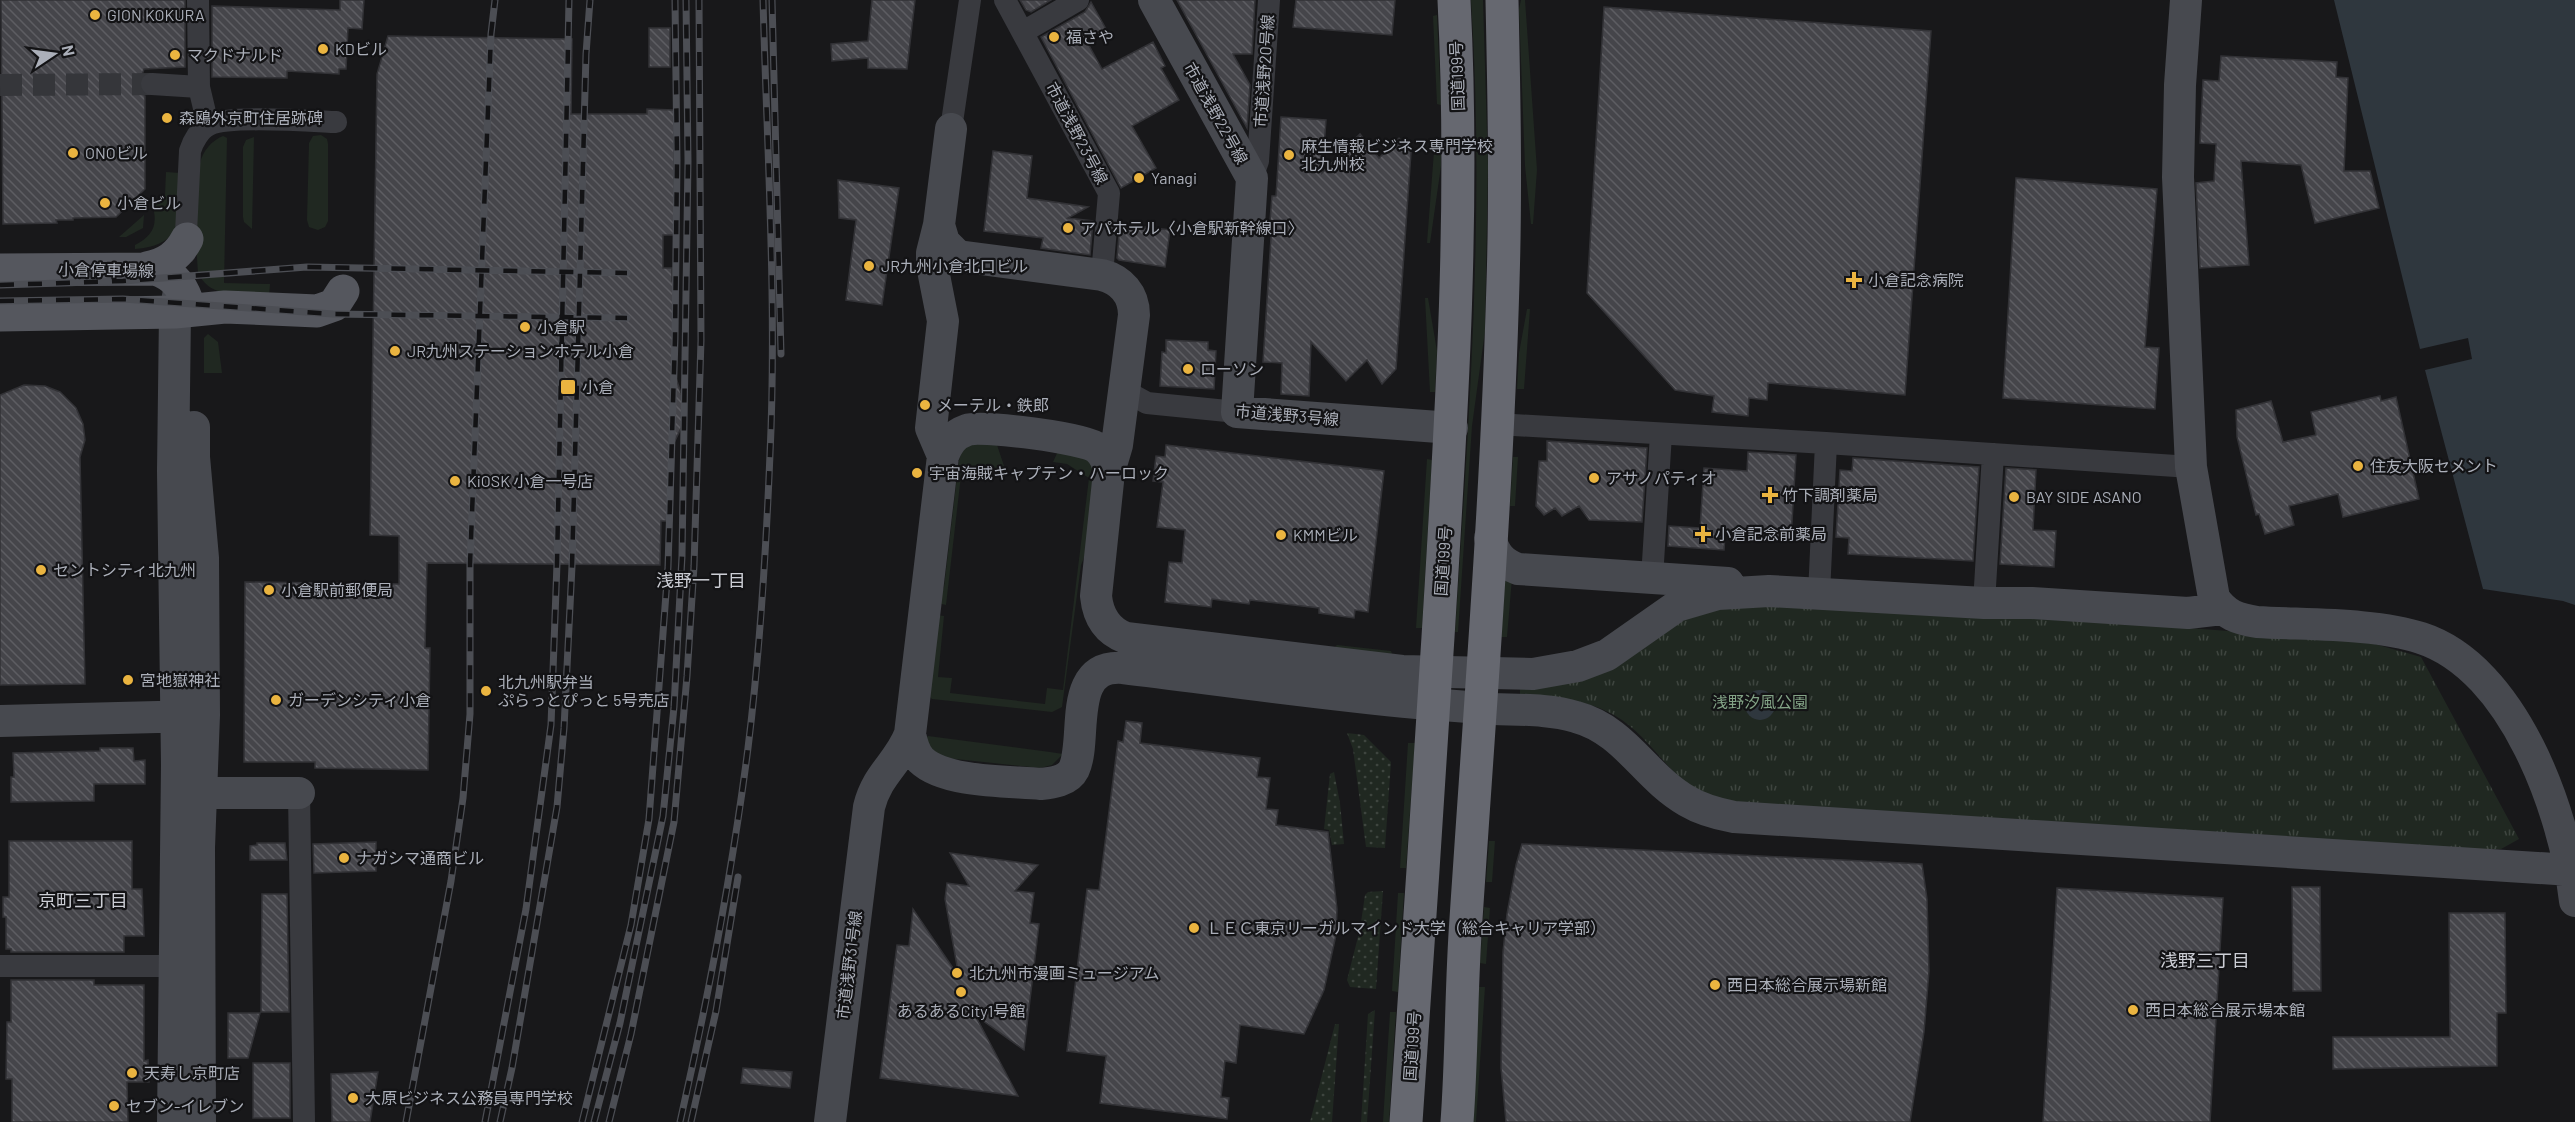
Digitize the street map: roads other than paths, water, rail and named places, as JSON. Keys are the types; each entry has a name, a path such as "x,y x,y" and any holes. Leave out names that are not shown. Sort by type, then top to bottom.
{"highway":[{"name":"国道199号","path":"1406,1122 1452,428 1458,276 1459,140 1454,0"},
{"path":"1457,1122 1462,1044 1465,924 1497,424 1505,127 1502,0"},
{"path":"1437,1122 1442,1042 1465,924"}],"main road":[{"path":"147,267 160,266 170,260 178,254 187,239"},
{"name":"小倉停車場線","path":"0,270 147,267 164,272 182,302"},
{"path":"0,315 182,302 225,308 317,311 334,305 344,291"}],"street":[{"path":"198,0 199,87 208,125"},
{"path":"943,456 932,428 944,321 932,265 943,245 951,129 970,0"},
{"name":"市道浅野23号線","path":"1005,0 1109,193 1101,276"},
{"path":"1023,32 1078,0"},
{"name":"市道浅野22号線","path":"1154,0 1252,178 1237,412"},
{"name":"市道浅野20号線","path":"1252,178 1258,161 1269,0"},
{"path":"2186,0 2180,85 2178,177 2191,467 2214,598 2222,609 2236,618 2258,622 2390,631 2420,638 2446,648 2463,660 2480,675 2503,703 2546,785 2573,872 2575,901"},
{"path":"152,84 199,87"},
{"path":"173,1122 174,966 189,793 190,716 203,558 194,457 193,346 182,302 190,151 193,142 208,125 230,120 336,122"},
{"path":"943,245 1110,277 1123,286 1134,304 1125,392 1117,445 1109,472 1096,596 1097,606 1104,622 1119,635 1402,671 1533,674 1591,662 1622,646 1657,618 1677,606 1708,596 1746,592 1984,603 2032,603 2188,613 2222,609"},
{"name":"市道浅野3号線","path":"1125,392 1147,403 1452,428"},
{"path":"1497,424 2191,467"},
{"path":"1109,472 1104,455 1088,442 989,428 969,429 954,437 948,444 943,456 910,734 916,754 933,769 951,775 1041,784 1065,778 1073,770 1087,688 1096,674 1112,668 1434,704 1560,713 1589,721 1620,740 1666,786 1687,802 1712,813 1734,817 2573,872"},
{"path":"1652,578 1661,434"},
{"path":"1819,594 1826,443"},
{"path":"1984,603 1993,454"},
{"path":"1490,538 1500,559 1507,565 1518,569 1724,582 1736,585 1746,592"},
{"path":"0,721 190,716"},
{"name":"市道浅野31号線","path":"830,1122 869,807 878,781 901,753 910,734"},
{"path":"869,807 881,788 890,781 902,774 933,769"},
{"path":"189,793 299,793 304,1122"},
{"path":"189,793 199,848 200,1122"},
{"path":"0,966 174,966"}],"tunnel":[{"path":"0,85 152,84"}],"railway":[{"path":"406,1122 451,881 463,798 470,714 470,564 491,34 495,0"},
{"path":"485,1122 526,909 551,725 557,563 569,0"},
{"path":"500,1122 512,1068 557,807 564,728 572,566 586,54 590,0"},
{"path":"582,1122 631,925 649,819 668,567 675,338 677,160 675,0"},
{"path":"594,1122 620,1023 663,816 674,707 682,556 688,161 686,0"},
{"path":"609,1122 631,1034 674,822 687,676 694,566 701,340 699,0"},
{"path":"680,1122 710,982 735,842 752,712 762,601 772,397 771,227 763,0"},
{"path":"772,0 781,354"},
{"path":"0,285 123,281 307,267 627,273"},
{"path":"0,301 123,299 333,314 627,318"},
{"path":"691,1122 716,1011 738,877"}],"place":[{"name":"GION KOKURA","path":"95,15"},
{"name":"福さや","path":"1054,37"},
{"name":"KDビル","path":"323,49"},
{"name":"マクドナルド","path":"175,55"},
{"name":"森鴎外京町住居跡碑","path":"167,118"},
{"name":"ONOビル","path":"73,153"},
{"name":"麻生情報ビジネス専門学校 北九州校","path":"1289,155"},
{"name":"Yanagi","path":"1139,178"},
{"name":"小倉ビル","path":"105,203"},
{"name":"アパホテル〈小倉駅新幹線口〉","path":"1068,228"},
{"name":"JR九州小倉北口ビル","path":"869,266"},
{"name":"小倉記念病院","path":"1854,280"},
{"name":"小倉駅","path":"525,327"},
{"name":"JR九州ステーションホテル小倉","path":"395,351"},
{"name":"ローソン","path":"1188,369"},
{"name":"小倉","path":"568,387"},
{"name":"メーテル・鉄郎","path":"925,405"},
{"name":"住友大阪セメント","path":"2358,466"},
{"name":"宇宙海賊キャプテン・ハーロック","path":"917,473"},
{"name":"アサノパティオ","path":"1594,478"},
{"name":"KiOSK 小倉一号店","path":"455,481"},
{"name":"竹下調剤薬局","path":"1770,495"},
{"name":"BAY SIDE ASANO","path":"2014,497"},
{"name":"小倉記念前薬局","path":"1703,534"},
{"name":"KMMビル","path":"1281,535"},
{"name":"セントシティ北九州","path":"41,570"},
{"name":"小倉駅前郵便局","path":"269,590"},
{"name":"宮地嶽神社","path":"128,680"},
{"name":"北九州駅弁当 ぷらっとぴっと 5号売店","path":"486,691"},
{"name":"ガーデンシティ小倉","path":"276,700"},
{"name":"ナガシマ通商ビル","path":"344,858"},
{"name":"ＬＥＣ東京リーガルマインド大学（総合キャリア学部）","path":"1194,928"},
{"name":"北九州市漫画ミュージアム","path":"957,973"},
{"name":"西日本総合展示場新館","path":"1715,985"},
{"name":"あるあるCity1号館","path":"961,992"},
{"name":"西日本総合展示場本館","path":"2133,1010"},
{"name":"天寿し京町店","path":"132,1073"},
{"name":"大原ビジネス公務員専門学校","path":"353,1098"},
{"name":"セブン-イレブン","path":"114,1106"}],"district":[{"name":"浅野一丁目","path":"701,581"},
{"name":"京町三丁目","path":"83,901"},
{"name":"浅野三丁目","path":"2205,961"}],"park label":[{"name":"浅野汐風公園","path":"1760,702"}]}
